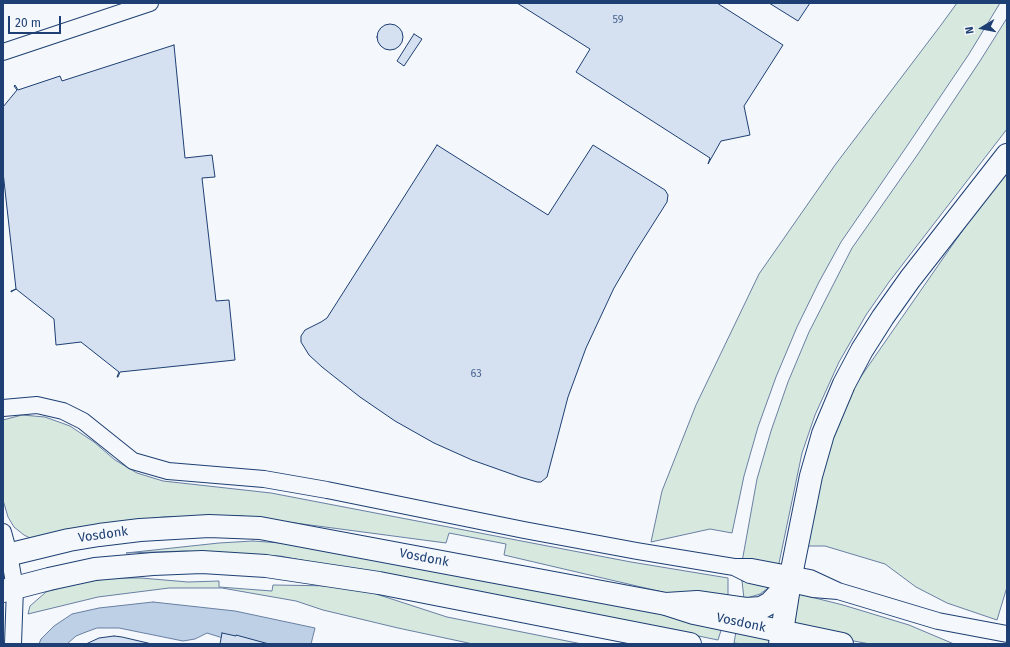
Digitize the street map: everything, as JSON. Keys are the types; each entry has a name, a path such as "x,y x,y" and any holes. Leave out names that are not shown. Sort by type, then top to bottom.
{"main road":[{"path":"781,638 790,579 818,449 844,384 862,350 896,298 1007,154"},
{"name":"Vosdonk","path":"6,555 69,540 133,531 209,526 260,528 666,604 781,638 842,644"},
{"path":"9,590 95,569 153,564 202,562 266,566 379,584 690,644"},
{"path":"666,604 697,602 746,609 761,608 770,603 790,579"}],"street":[{"path":"3,52 150,3"},
{"path":"3,408 37,405 63,411 83,421 133,461 168,471 264,479 327,490 524,530 734,568 750,575 790,579 813,589 838,591 938,622 1007,634"},
{"path":"3,532 13,644"}],"shaded area":[{"path":"957,3 1000,3 969,54 841,242 819,282 797,327 776,377 758,427 744,476 732,533 710,529 651,542 662,491 696,405 759,274 835,165"},
{"path":"1007,18 1007,129 889,282 866,315 839,362 815,415 802,453 778,568 742,562 757,479 771,431 788,382 809,332 852,248 918,154"},
{"path":"1007,168 1007,587 997,620 947,603 916,587 885,564 825,546 804,546 822,464 853,388"},
{"path":"22,415 45,417 70,426 94,442 115,460 137,473 163,481 271,493 631,562 728,578 728,600 671,594 504,555 506,544 449,533 446,543 242,516 204,516 164,517 120,522 32,539 14,527 8,517 3,500 3,420"},
{"path":"253,541 281,543 723,624 718,640 601,616 280,556 185,551 126,553 219,543"},
{"path":"112,578 141,578 188,582 219,581 219,587 272,591 273,585 337,586 367,591 447,617 582,644 473,644 323,610 296,601 222,588 169,588 98,597 28,614 30,606 46,592 77,583"},
{"path":"742,581 771,586 760,594 744,599"},
{"path":"799,594 843,605 909,625 954,644 870,644 789,629"},
{"path":"737,626 774,634 774,644 734,643"}],"water":[{"path":"153,602 235,611 315,628 311,644 242,644 207,633 195,639 183,641 119,628 97,628 76,636 67,644 39,644 41,639 54,626 72,614 99,608"}],"building":[{"path":"517,3 717,3 783,45 744,106 750,135 721,141 708,164 710,158 576,72 590,49"},
{"path":"769,3 810,3 798,21"},
{"path":"390,24 399,28 403,37 399,46 390,50 381,46 377,37 381,28"},
{"path":"414,34 422,39 404,66 397,61"},
{"path":"174,45 185,158 212,155 215,177 202,178 216,301 229,300 235,360 120,372 117,377 119,372 81,342 56,345 54,319 16,289 3,172 3,107 17,90 14,86 15,85 18,90 60,76 62,81"},
{"path":"437,145 548,215 593,145 665,190 668,195 667,202 614,288 586,348 568,397 547,477 541,482 520,477 472,460 434,443 395,421 360,397 322,367 309,355 301,342 301,336 305,330 327,318"},
{"path":"222,633 236,635 269,644 220,644"},
{"path":"114,636 152,644 86,644 99,638"}]}
